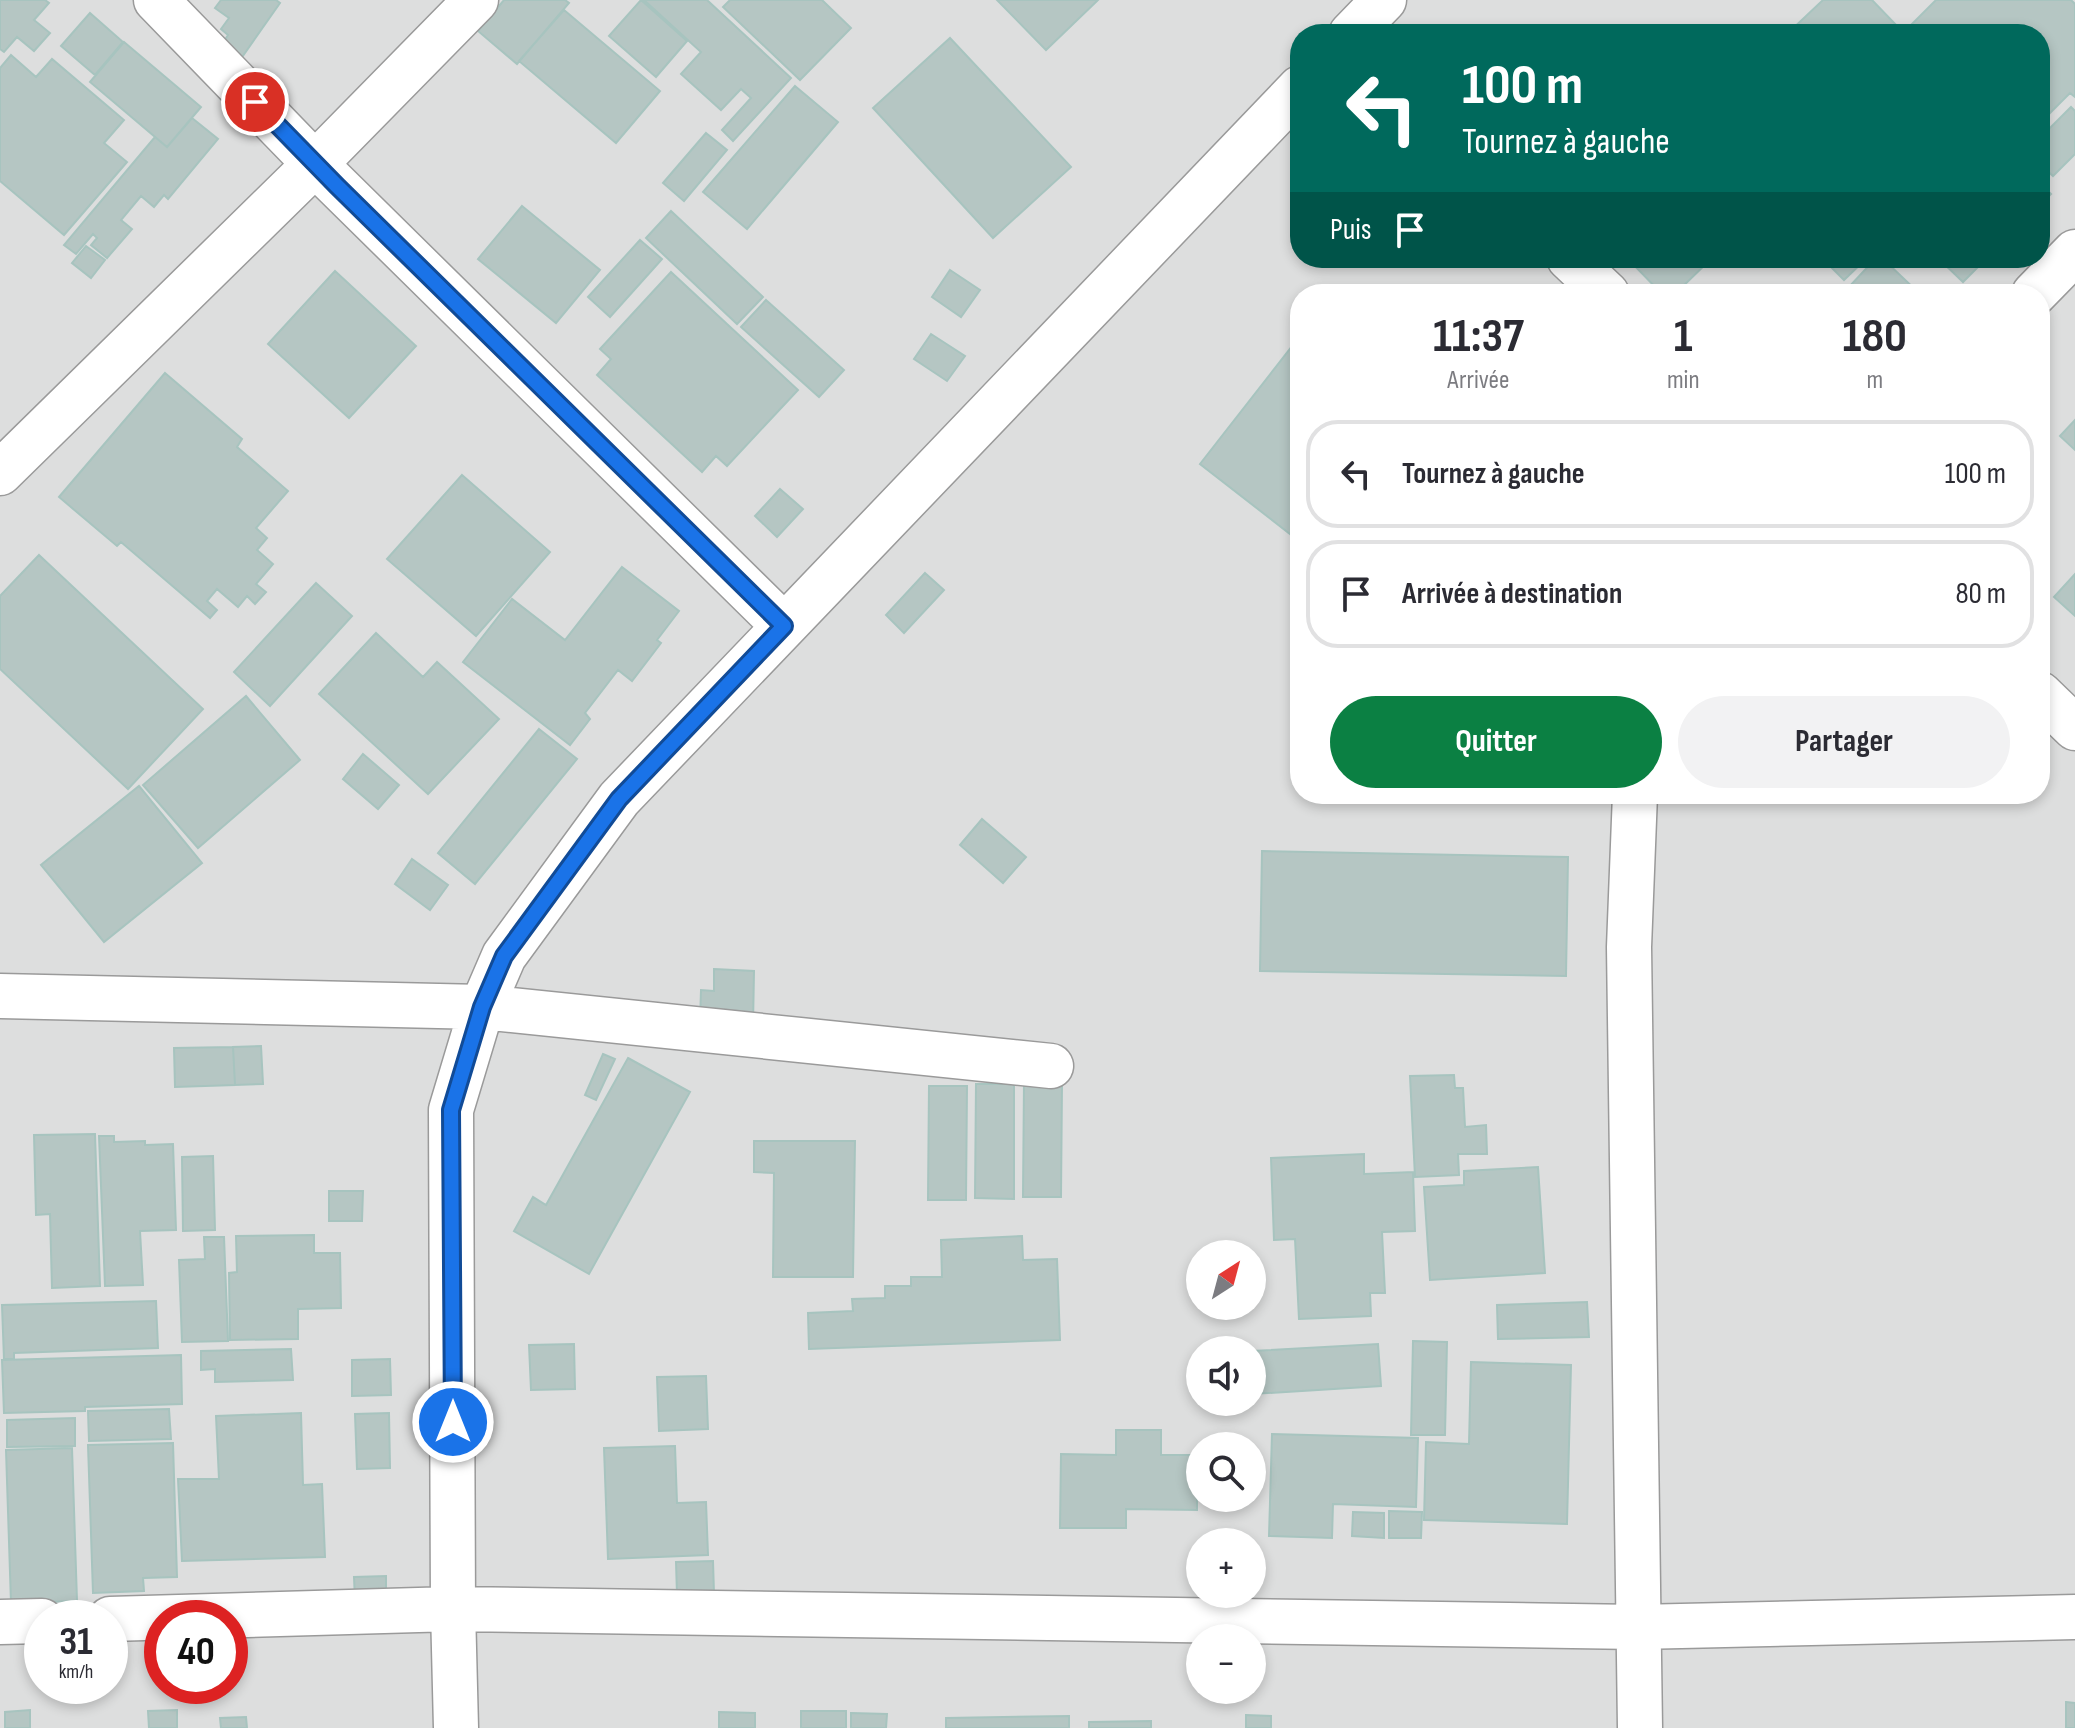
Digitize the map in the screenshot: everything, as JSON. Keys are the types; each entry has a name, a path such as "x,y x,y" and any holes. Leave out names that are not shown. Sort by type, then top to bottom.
{"street":[{"path":"156,0 315,164 784,626"},
{"path":"0,473 315,164 476,0"},
{"path":"1361,24 1384,0"},
{"path":"456,1728 451,1110 482,1007 504,956 619,799 1290,98"},
{"path":"2044,284 2075,252"},
{"path":"1580,268 1596,284"},
{"path":"2050,704 2075,728"},
{"path":"1635,804 1629,947 1640,1728"},
{"path":"0,996 482,1007 1051,1066"},
{"path":"128,1618 453,1609 1637,1627 2075,1617"},
{"path":"0,1622 24,1621"}],"shaded area":[{"path":"0,0 2075,0 2075,1728 0,1728"}],"building":[{"path":"0,0 45,0 49,3 34,20 50,33 34,51 17,37 4,52 0,49"},
{"path":"221,0 276,0 280,3 240,60 221,46 228,35 221,29 229,18 215,8"},
{"path":"504,0 565,0 569,3 517,64 478,31"},
{"path":"641,0 687,41 656,77 609,36"},
{"path":"644,0 707,0 791,78 733,141 722,130 751,98 741,89 721,110 681,74 701,52"},
{"path":"730,0 822,0 851,28 800,80 723,7"},
{"path":"997,0 1098,0 1046,50"},
{"path":"1823,0 1872,0 1895,24 1798,24"},
{"path":"1936,0 2071,0 2075,4 2075,97 2070,93 2050,113 2050,24 1912,24"},
{"path":"564,10 660,91 616,143 519,61"},
{"path":"90,13 123,42 95,75 61,46"},
{"path":"950,38 1071,167 993,238 873,108"},
{"path":"124,42 201,107 167,147 90,82"},
{"path":"11,55 36,77 52,59 124,120 104,143 127,162 64,235 0,181 0,68"},
{"path":"795,86 838,122 747,229 703,192"},
{"path":"2071,107 2075,111 2075,154 2053,176 2050,173 2050,128"},
{"path":"192,118 218,139 168,199 164,195 154,207 141,196 121,220 132,229 107,258 91,245 97,238 93,234 76,254 64,245 155,137 167,147"},
{"path":"706,133 727,150 684,201 663,183"},
{"path":"522,206 600,270 556,323 478,259"},
{"path":"671,211 763,297 737,324 646,238"},
{"path":"640,240 662,259 610,317 588,297"},
{"path":"86,246 105,260 91,278 72,263"},
{"path":"1637,268 1702,268 1685,284 1652,284"},
{"path":"1832,268 1857,268 1844,280"},
{"path":"1867,268 1893,268 1909,284 1852,284"},
{"path":"1948,268 1977,268 1963,282"},
{"path":"950,270 980,290 961,317 932,297"},
{"path":"335,271 416,346 349,418 268,344"},
{"path":"671,272 798,390 727,466 716,456 702,472 597,375 611,359 600,349"},
{"path":"766,300 844,370 819,397 741,327"},
{"path":"931,334 965,356 947,381 914,359"},
{"path":"1290,349 1290,534 1200,464"},
{"path":"165,373 242,439 237,447 288,491 256,528 267,538 257,550 273,564 256,584 266,592 255,604 247,596 238,607 217,589 207,601 217,610 210,618 121,542 117,546 59,497"},
{"path":"2075,420 2075,450 2060,436"},
{"path":"462,475 550,552 476,636 387,559"},
{"path":"780,489 803,509 777,537 755,516"},
{"path":"39,555 203,709 128,789 0,669 0,596"},
{"path":"622,567 679,611 657,640 661,643 632,681 618,670 585,713 590,719 570,745 463,662 512,599 565,640"},
{"path":"925,573 944,590 904,633 886,615"},
{"path":"2075,574 2075,616 2054,597"},
{"path":"316,583 352,616 270,706 234,672"},
{"path":"376,633 423,677 437,662 499,719 428,794 319,694"},
{"path":"246,696 300,760 198,848 143,785"},
{"path":"539,729 577,759 475,884 438,853"},
{"path":"363,754 399,785 378,809 343,779"},
{"path":"139,786 202,863 104,942 41,865"},
{"path":"982,819 1026,857 1003,883 960,845"},
{"path":"1262,851 1568,857 1566,976 1260,971"},
{"path":"412,859 448,885 430,910 395,884"},
{"path":"714,969 754,971 753,1025 700,1023 701,990 714,991"},
{"path":"261,1046 263,1084 235,1085 233,1047"},
{"path":"233,1047 235,1085 175,1087 174,1048"},
{"path":"603,1054 615,1059 596,1100 585,1095"},
{"path":"628,1058 690,1092 589,1274 514,1231 533,1197 546,1205"},
{"path":"1454,1075 1455,1088 1463,1088 1465,1127 1486,1125 1487,1154 1458,1154 1459,1175 1415,1177 1410,1076"},
{"path":"1024,1083 1062,1083 1061,1197 1023,1197"},
{"path":"976,1084 1014,1084 1014,1199 975,1198"},
{"path":"929,1086 967,1086 966,1200 928,1200"},
{"path":"95,1134 100,1286 52,1288 50,1214 36,1215 34,1135"},
{"path":"99,1136 114,1136 114,1142 173,1144 176,1230 140,1231 143,1285 105,1286"},
{"path":"754,1141 855,1141 853,1277 773,1277 774,1173 754,1172"},
{"path":"1364,1154 1364,1174 1413,1172 1415,1231 1382,1232 1385,1293 1370,1293 1371,1316 1299,1319 1295,1239 1274,1240 1271,1158"},
{"path":"213,1156 215,1230 183,1231 182,1157"},
{"path":"1538,1167 1545,1273 1430,1280 1424,1187 1464,1185 1464,1171"},
{"path":"329,1191 363,1191 362,1221 329,1221"},
{"path":"314,1235 314,1253 340,1253 341,1308 298,1309 298,1339 230,1340 229,1273 237,1272 236,1236"},
{"path":"1022,1236 1023,1260 1057,1259 1060,1340 809,1349 808,1313 853,1311 852,1299 885,1298 885,1286 911,1286 911,1277 942,1277 941,1240"},
{"path":"204,1237 224,1237 228,1341 182,1342 179,1260 205,1259"},
{"path":"156,1301 158,1348 14,1353 14,1359 4,1359 2,1305"},
{"path":"1587,1302 1589,1337 1498,1339 1497,1305"},
{"path":"1413,1341 1447,1342 1445,1435 1411,1435"},
{"path":"574,1344 575,1389 531,1390 529,1345"},
{"path":"1378,1344 1381,1386 1266,1393 1266,1350"},
{"path":"291,1349 293,1380 215,1382 215,1369 201,1370 201,1351"},
{"path":"181,1355 182,1404 4,1413 2,1360"},
{"path":"390,1359 391,1395 352,1396 352,1360"},
{"path":"1471,1362 1571,1365 1567,1524 1424,1520 1426,1442 1469,1444"},
{"path":"706,1376 708,1429 659,1431 657,1377"},
{"path":"169,1409 171,1439 89,1441 88,1411"},
{"path":"301,1413 303,1485 322,1484 325,1557 182,1561 178,1479 219,1479 216,1416"},
{"path":"389,1413 390,1468 357,1469 355,1414"},
{"path":"75,1418 75,1446 7,1447 7,1420"},
{"path":"1116,1430 1161,1430 1161,1455 1186,1455 1186,1510 1126,1509 1126,1528 1060,1528 1061,1454 1116,1455"},
{"path":"1272,1434 1418,1438 1416,1507 1333,1504 1332,1538 1269,1536"},
{"path":"173,1443 177,1577 143,1578 144,1591 93,1593 88,1445"},
{"path":"675,1446 677,1503 706,1502 708,1555 608,1559 604,1448"},
{"path":"72,1448 77,1600 24,1600 24,1603 11,1603 6,1450"},
{"path":"1389,1511 1422,1512 1421,1538 1389,1538"},
{"path":"1353,1512 1384,1513 1384,1538 1352,1536"},
{"path":"713,1561 714,1594 677,1594 676,1562"},
{"path":"386,1576 386,1601 355,1601 354,1577"},
{"path":"2066,1702 2075,1703 2075,1728 2066,1728"},
{"path":"30,1710 30,1728 5,1728 5,1712"},
{"path":"177,1710 177,1728 149,1728 148,1711"},
{"path":"801,1711 846,1711 846,1728 801,1728"},
{"path":"719,1712 755,1713 755,1728 719,1728"},
{"path":"851,1713 887,1714 886,1728 851,1728"},
{"path":"1246,1715 1271,1716 1271,1728 1246,1728"},
{"path":"1069,1716 1069,1728 946,1728 946,1718"},
{"path":"246,1717 247,1728 221,1728 220,1718"},
{"path":"1151,1721 1151,1728 1089,1728 1089,1722"}],"route":[{"path":"255,102 784,626 619,799 504,956 482,1007 451,1110 453,1422"}]}
